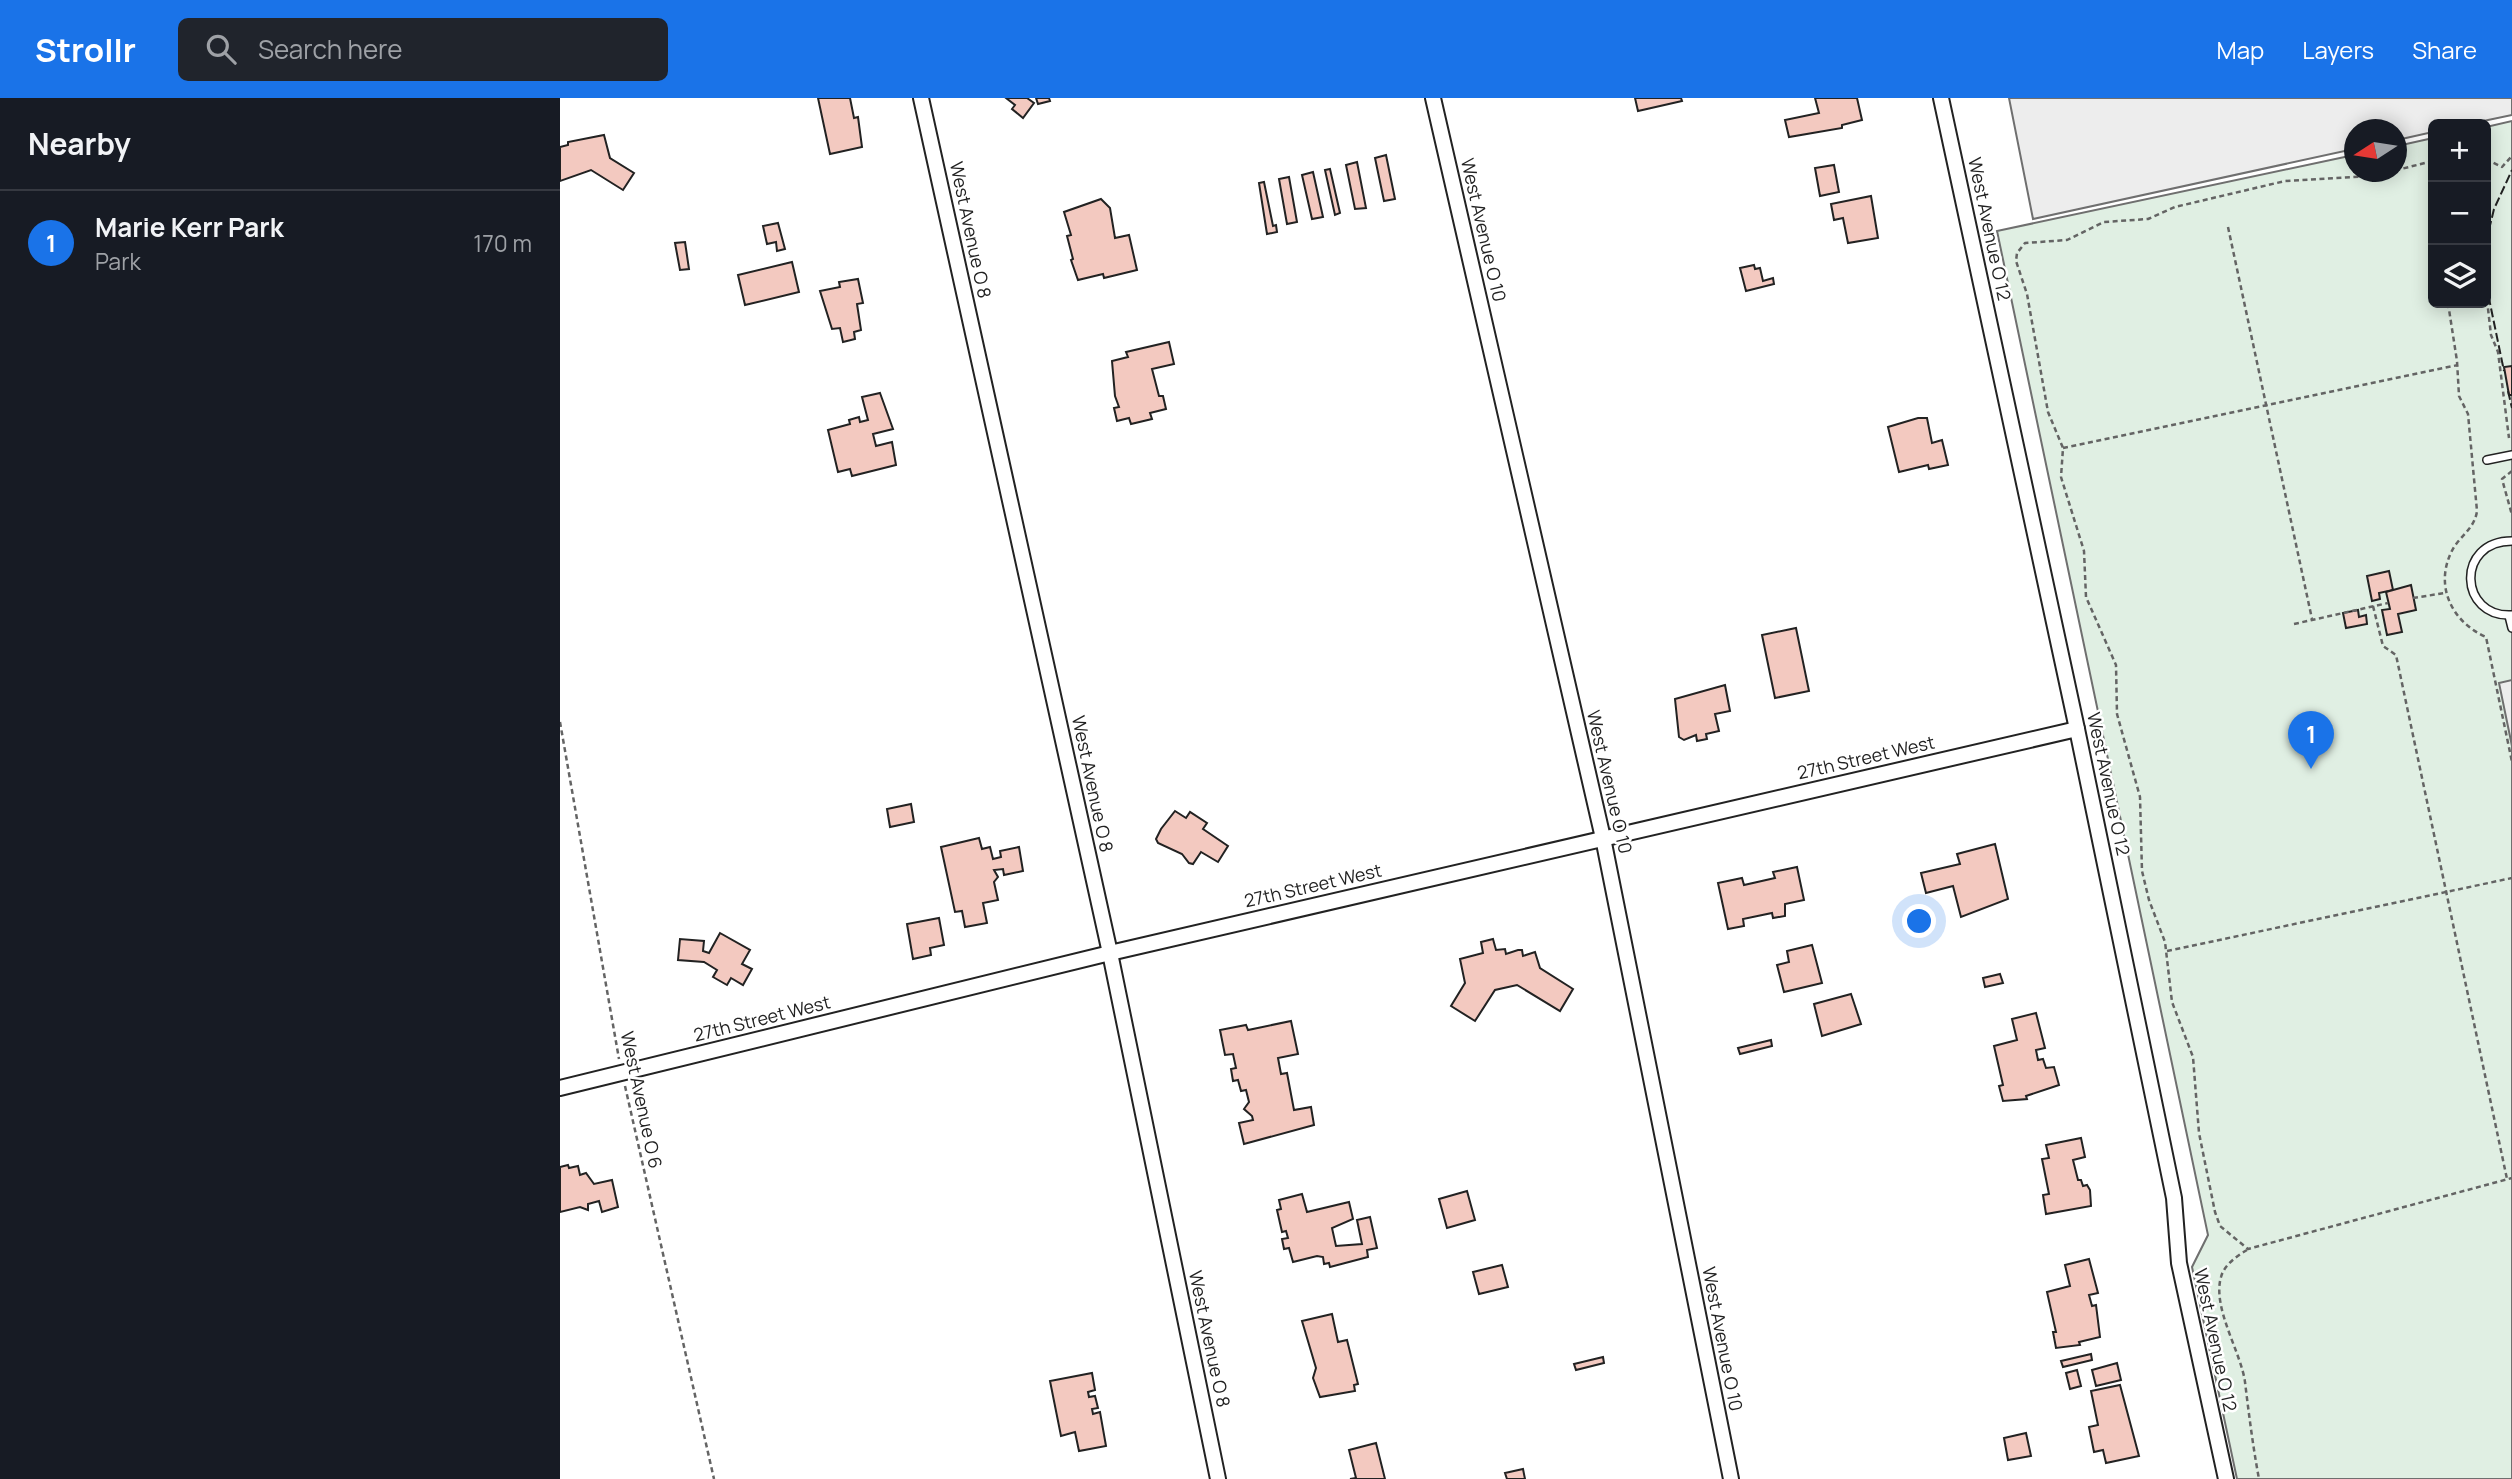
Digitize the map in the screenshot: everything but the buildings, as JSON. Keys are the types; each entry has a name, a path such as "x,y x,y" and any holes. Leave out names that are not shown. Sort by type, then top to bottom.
{"street":[{"name":"West Avenue O 8","path":"921,98 1110,953 1218,1479"},
{"name":"West Avenue O 10","path":"1433,98 1603,838 1731,1479"},
{"name":"West Avenue O 12","path":"1941,98 2077,729 2174,1198 2179,1263 2226,1479"},
{"name":"27th Street West","path":"560,1088 1110,953 2077,729"}],"lane":[{"path":"2487,460 2512,455"},
{"path":"2512,541 2488,545 2472,564 2470,576 2477,600 2497,614 2510,615 2512,628"}],"path":[{"path":"2491,162 2502,167 2512,156"},
{"path":"2248,1249 2225,1232 2217,1220 2199,1133 2195,1067 2172,1002 2167,951 2148,900 2142,871 2140,797 2117,714 2116,665 2090,609 2084,551 2063,488 2063,448 2050,421 2027,294 2016,261 2021,245 2067,240 2104,222 2148,219 2175,207 2285,181 2373,176 2428,162"},
{"path":"2228,226 2312,619"},
{"path":"2449,308 2458,365 2459,396 2468,414 2477,511 2474,522 2450,554 2445,572 2445,593 2460,621 2486,637 2512,762"},
{"path":"2488,308 2491,335 2498,352 2509,438"},
{"path":"2063,448 2458,365"},
{"path":"2512,471 2502,479 2512,515"},
{"path":"2413,598 2445,593"},
{"path":"2294,624 2388,603"},
{"path":"2373,606 2383,646 2396,655 2507,1180"},
{"name":"West Avenue O 6","path":"560,722 622,1074 714,1479"},
{"path":"2167,951 2512,878"},
{"path":"2259,1479 2249,1429 2245,1384 2230,1335 2220,1283 2224,1270 2248,1249 2512,1178"}],"green space":[{"path":"2512,121 2512,1479 2237,1479 2192,1267 2208,1235 1997,231 2344,157 2344,182 2407,182 2407,144 2428,139 2428,308 2491,308 2491,126"}],"shaded area":[{"path":"2009,98 2512,98 2512,115 2491,119 2428,119 2428,133 2407,138 2407,119 2344,119 2344,151 2033,219"},
{"path":"2512,680 2512,746 2499,683"}],"fence":[{"path":"2491,221 2512,170"},
{"path":"2491,308 2504,371"},
{"path":"2508,391 2512,408"}],"place":[{"name":"Marie Kerr Park","path":"2311,769"}]}
